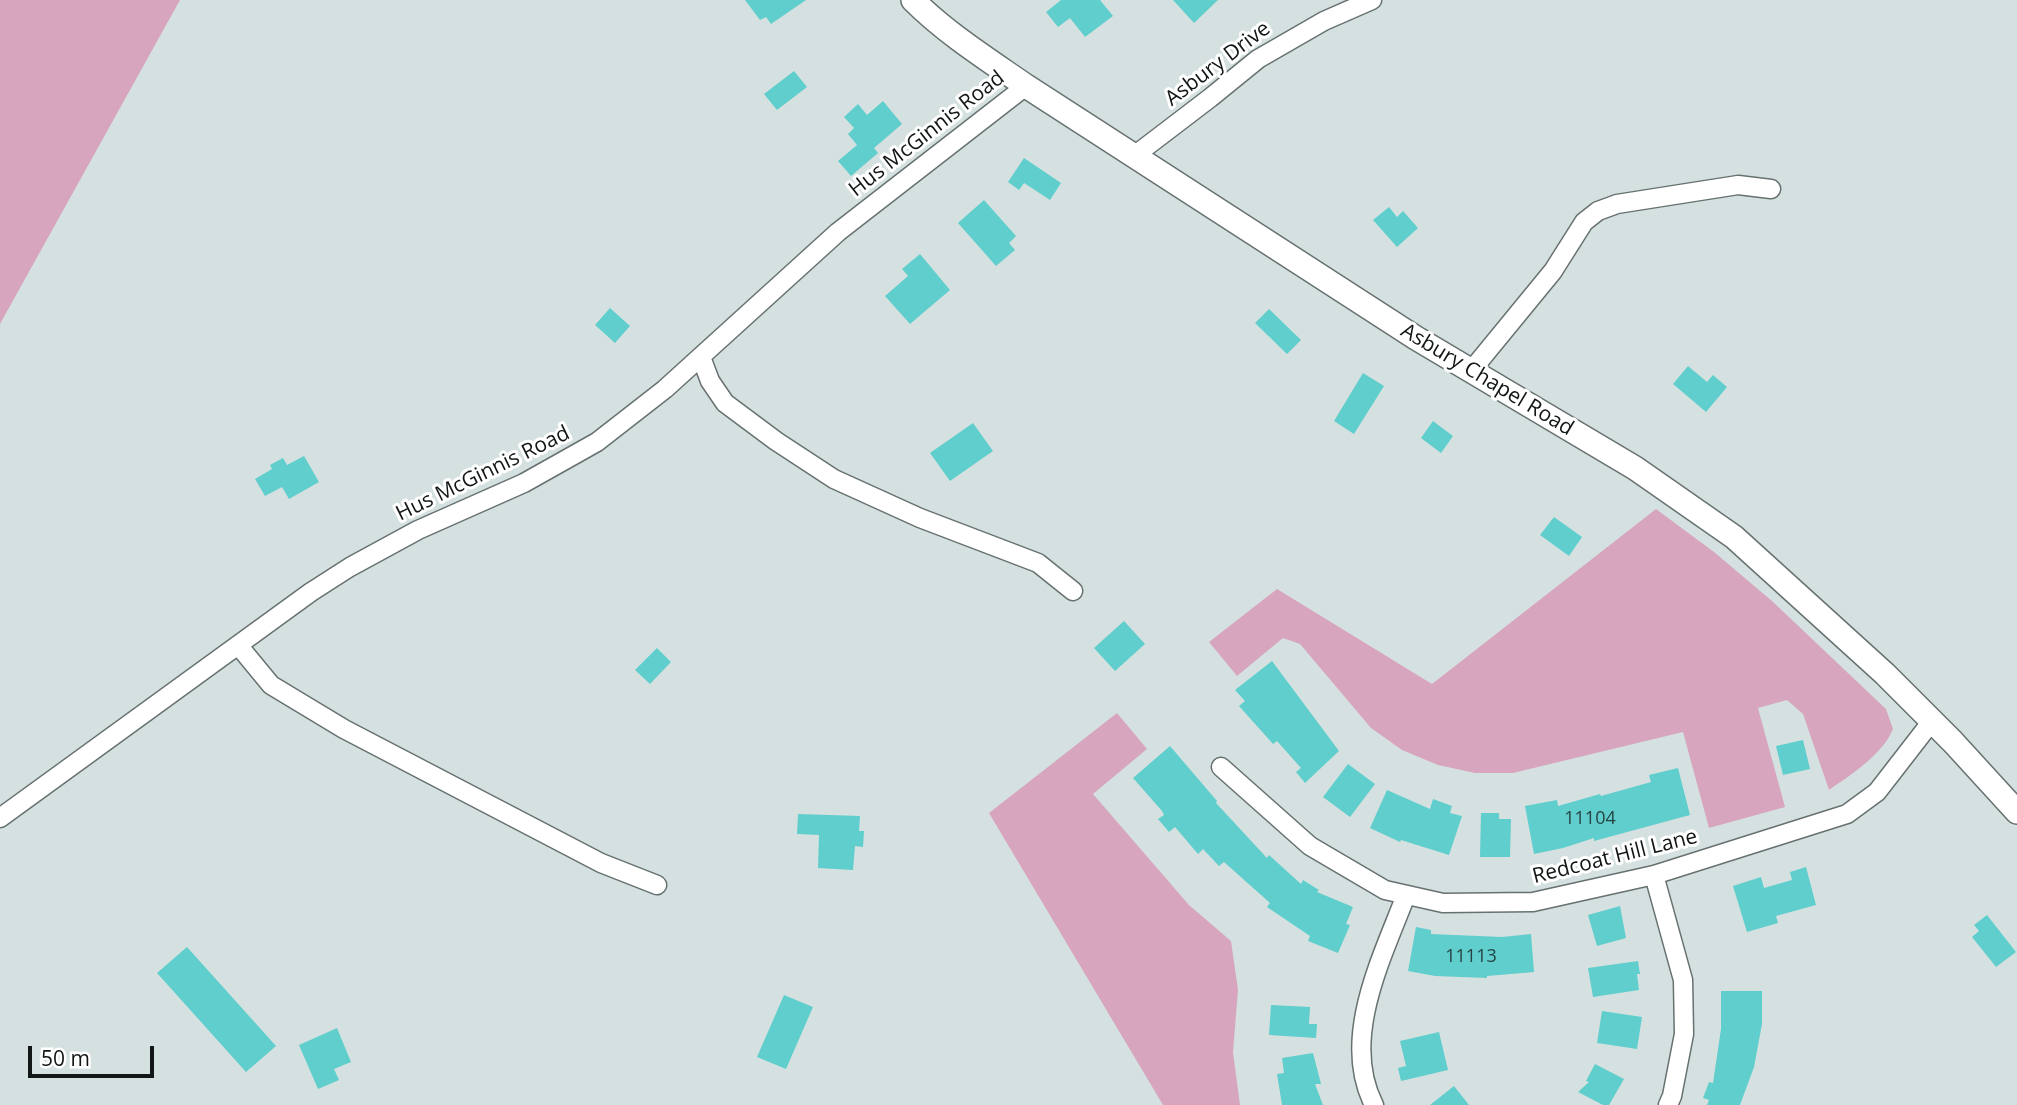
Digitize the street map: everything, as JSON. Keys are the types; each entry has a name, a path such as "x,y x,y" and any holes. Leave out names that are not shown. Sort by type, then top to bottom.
{"main road":[{"name":"Asbury Chapel Road","path":"913,0 974,51 1026,86 1329,284 1635,468 1734,537 1932,721 2017,812"}],"street":[{"name":"Asbury Drive","path":"1134,156 1258,59 1324,21 1372,0"},
{"name":"Hus McGinnis Road","path":"0,818 311,592 418,530 524,483 597,442 665,389 838,232 1026,86"},
{"path":"1471,371 1553,271 1584,222 1598,211 1616,204 1738,185 1771,189"},
{"path":"701,357 710,381 725,403 834,479 920,518 1038,563 1073,591"},
{"path":"238,645 271,685 344,729 601,863 657,885"},
{"name":"Redcoat Hill Lane","path":"1221,767 1310,846 1385,890 1443,903 1533,902 1654,875 1847,814 1877,792 1932,721"},
{"path":"1654,875 1683,980 1684,1034 1668,1105"},
{"path":"1374,1105 1360,1049 1367,998 1406,895"}],"shaded area":[{"path":"0,0 180,0 0,324"},
{"path":"1656,509 1714,552 1772,601 1886,709 1893,729 1882,747 1866,763 1829,790 1803,714 1787,700 1758,708 1785,807 1709,828 1683,732 1513,773 1475,773 1438,765 1402,750 1371,728 1300,644 1283,638 1237,676 1209,642 1277,589 1432,684"},
{"path":"1117,713 1147,749 1093,794 1189,905 1231,941 1238,990 1233,1052 1240,1105 1163,1105 989,813"}],"building":[{"path":"745,0 806,0 771,24 766,17 760,20"},
{"path":"1061,0 1100,0 1113,16 1085,37 1070,18 1058,27 1046,12"},
{"path":"1173,0 1218,0 1194,23"},
{"path":"794,71 807,87 777,110 764,94"},
{"path":"883,101 902,124 874,148 878,153 851,176 838,161 857,145 848,134 854,128 844,117 858,104 867,115"},
{"path":"1024,158 1061,183 1050,200 1024,183 1019,190 1008,182"},
{"path":"984,200 1016,236 1009,243 1015,250 996,266 958,223"},
{"path":"1389,207 1397,217 1403,211 1418,228 1397,247 1373,220"},
{"path":"920,254 950,290 910,324 885,296 908,276 902,269"},
{"path":"610,308 630,326 615,343 595,325"},
{"path":"1269,309 1301,340 1287,354 1255,323"},
{"path":"1688,366 1707,382 1713,375 1727,387 1706,412 1673,384"},
{"path":"1363,373 1384,386 1354,434 1334,421"},
{"path":"1433,421 1453,436 1441,453 1421,438"},
{"path":"973,423 993,451 950,481 930,453"},
{"path":"304,456 319,482 289,499 282,487 265,496 255,479 272,469 270,465 283,458 287,465"},
{"path":"1554,517 1582,537 1569,556 1540,535"},
{"path":"1124,621 1145,644 1115,671 1094,648"},
{"path":"657,648 671,662 650,684 635,670"},
{"path":"1272,661 1339,751 1305,783 1296,772 1301,768 1277,741 1273,744 1239,706 1245,701 1235,690"},
{"path":"1803,740 1810,769 1783,775 1776,746"},
{"path":"1170,746 1216,803 1267,858 1269,855 1301,884 1303,880 1319,890 1317,892 1353,907 1346,924 1350,925 1338,953 1308,941 1310,936 1267,907 1270,903 1224,862 1219,866 1203,849 1198,854 1175,827 1169,832 1158,819 1164,815 1162,811 1133,778"},
{"path":"1348,764 1375,784 1350,817 1323,797"},
{"path":"1678,768 1690,815 1534,854 1525,806 1557,800 1558,806 1600,794 1601,796 1651,782 1649,775"},
{"path":"1387,790 1430,809 1433,799 1452,806 1450,813 1462,816 1449,855 1401,840 1400,842 1370,828"},
{"path":"1481,813 1499,813 1499,819 1511,819 1510,857 1480,857"},
{"path":"798,814 860,816 859,831 864,831 863,847 855,846 853,870 818,868 819,835 797,834"},
{"path":"1806,867 1816,905 1776,916 1778,923 1747,932 1733,886 1761,877 1764,888 1792,880 1790,872"},
{"path":"1620,906 1626,938 1597,946 1588,915"},
{"path":"1987,915 2016,952 1996,967 1972,937 1979,931 1974,925"},
{"path":"1416,927 1431,930 1431,934 1502,937 1531,934 1534,972 1487,978 1435,976 1408,971"},
{"path":"187,947 276,1046 246,1072 157,973"},
{"path":"1638,961 1639,990 1593,997 1588,968"},
{"path":"1721,991 1762,991 1762,1024 1754,1067 1740,1105 1707,1105 1709,1100 1703,1098 1709,1082 1713,1083 1721,1029"},
{"path":"784,995 813,1007 786,1069 757,1057"},
{"path":"1271,1005 1310,1007 1309,1024 1317,1024 1316,1038 1269,1035"},
{"path":"1602,1011 1642,1017 1637,1049 1597,1043"},
{"path":"337,1028 351,1062 334,1069 339,1080 318,1089 299,1045"},
{"path":"1439,1032 1448,1070 1401,1081 1398,1068 1406,1066 1400,1041"},
{"path":"1313,1053 1321,1084 1315,1084 1323,1105 1282,1105 1277,1074 1284,1073 1282,1058"},
{"path":"1595,1064 1624,1079 1609,1105 1603,1105 1578,1092 1589,1082 1586,1081"},
{"path":"1454,1086 1469,1105 1430,1105"}]}
